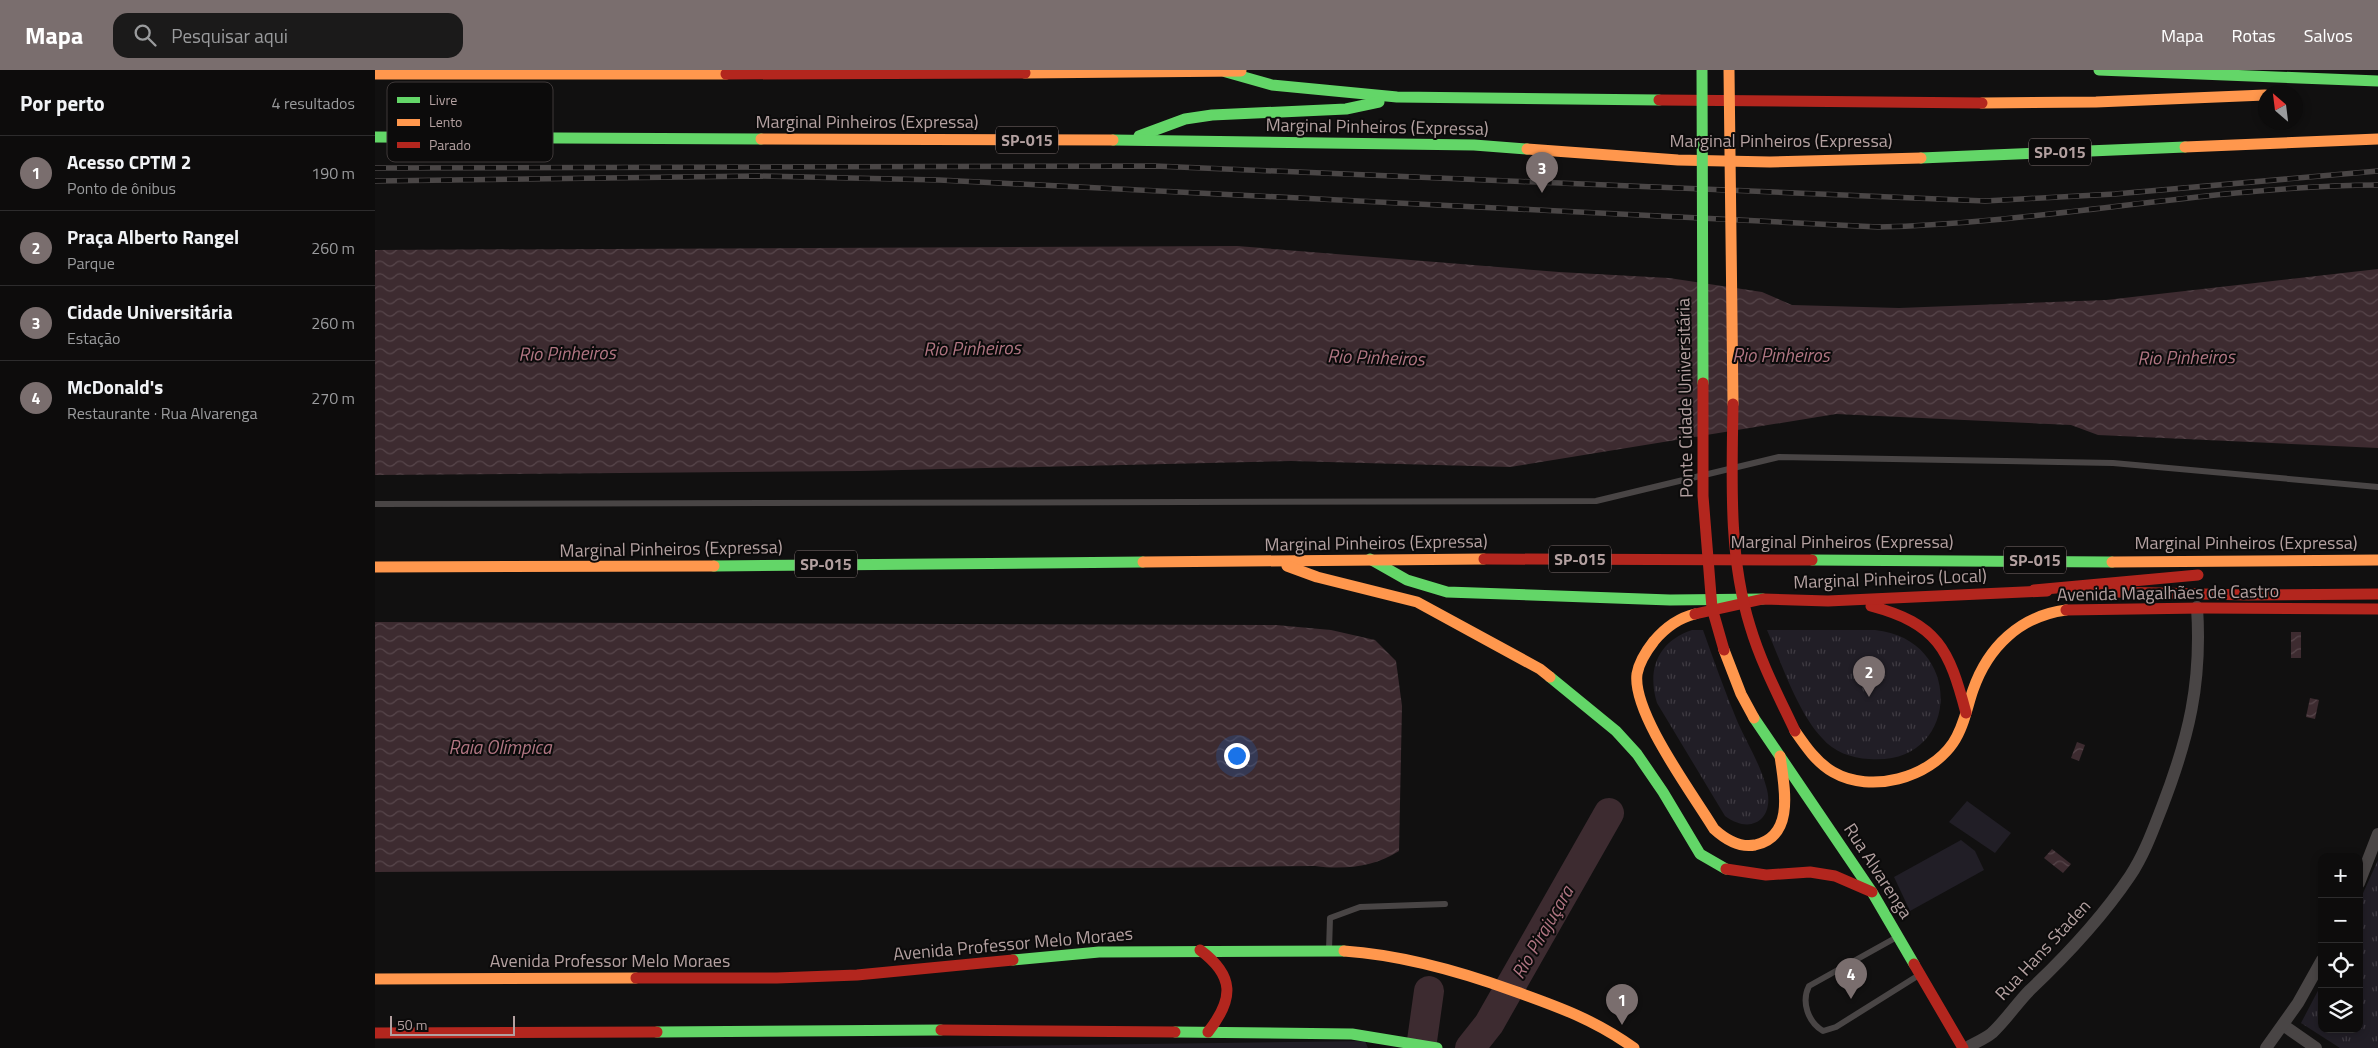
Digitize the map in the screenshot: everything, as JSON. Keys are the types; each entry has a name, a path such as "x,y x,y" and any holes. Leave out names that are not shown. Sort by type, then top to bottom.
{"main road":[{"path":"375,74 530,72 1226,72 1260,70"},
{"name":"Ponte Cidade Universitária","path":"1702,70 1703,496 1712,608 1724,651 1741,694 1755,718"},
{"name":"Avenida Magalhães de Castro","path":"1729,70 1734,350 1734,513 1738,566 1746,612 1753,634 1795,731 1807,750 1819,762 1842,776 1864,781 1887,781 1916,772 1938,760 1952,743 1989,654 2001,640 2024,623 2048,614 2070,610 2197,607 2378,609"},
{"path":"2099,70 2378,81"},
{"path":"1226,72 1272,85 1397,97 1943,103 2095,102 2258,95"},
{"path":"2335,91 2378,81"},
{"path":"1130,140 1172,122 1185,119 1212,115 1346,109 1397,97"},
{"name":"Marginal Pinheiros (Expressa)","path":"553,138 1130,140 1474,145 1678,160 1770,162 1898,159 2378,139"},
{"name":"Marginal Pinheiros (Expressa)","path":"375,567 1277,562 1370,559 1799,558 2281,562 2378,560"},
{"path":"1370,559 1391,574 1408,582 1425,588 1447,592 1670,600 1763,599"},
{"path":"1277,562 1317,577 1417,602 1541,669 1615,731 1631,748 1663,792 1700,854 1723,868 1739,872 1766,874 1791,872 1827,875 1872,892"},
{"path":"2035,590 2200,575 2281,562"},
{"name":"Marginal Pinheiros (Local)","path":"1763,599 1828,601 1952,597 2035,590 2247,595 2378,594"},
{"path":"1763,599 1691,616 1665,628 1641,661 1637,674 1637,689 1652,729 1713,829 1736,845 1751,846 1766,842 1776,835 1782,825 1785,812 1780,756"},
{"path":"1828,601 1893,611 1909,616 1925,627 1951,663 1966,713"},
{"name":"Rua Alvarenga","path":"1755,718 1872,892 1965,1048"},
{"path":"1200,950 1219,966 1228,985 1228,999 1225,1010 1208,1032"},
{"name":"Avenida Professor Melo Moraes","path":"375,979 777,978 847,975 1099,952 1200,950 1329,951 1369,954 1426,963 1473,976 1576,1014 1613,1033 1634,1048"},
{"path":"375,1033 1027,1030 1351,1034 1437,1048"}],"street":[{"name":"Rua Hans Staden","path":"1965,1048 1991,1033 2019,1001 2065,957 2093,926 2131,874 2152,832 2178,765 2196,695 2199,661 2197,607"},
{"path":"2363,873 2378,834"},
{"path":"2266,1048 2283,1025 2318,967"},
{"path":"2283,1025 2316,1048"}],"lane":[{"path":"375,504 1596,501 1779,457 2113,463 2378,486"},
{"path":"1329,951 1331,918 1360,907 1445,904"},
{"path":"1898,936 1809,986 1805,994 1805,1006 1816,1027 1823,1031 1836,1027 1921,974"}],"green space":[{"path":"1692,630 1703,630 1733,711 1766,786 1768,807 1765,815 1752,824 1735,822 1725,816 1657,703 1653,679 1658,659 1670,642"},
{"path":"1767,630 1875,630 1905,638 1925,655 1937,677 1941,701 1935,724 1922,743 1899,756 1869,759 1849,756 1837,751 1822,738 1805,715"},
{"path":"1967,801 2011,833 1995,853 1949,822"},
{"path":"1961,840 1975,851 1984,870 1910,911 1894,877"},
{"path":"2378,860 2378,1048 2340,1048 2301,1023 2318,991 2318,1033 2363,1033 2363,893"},
{"path":"1365,1041 1368,1048 846,1048"}],"water":[{"name":"Rio Pinheiros","path":"1237,246 1559,272 1669,278 1762,292 1792,305 1899,308 2106,300 2378,269 2378,448 2098,435 2071,425 1836,414 1510,467 1291,461 860,471 375,475 375,250"},
{"name":"Raia Olímpica","path":"375,622 1276,625 1331,630 1375,640 1396,661 1402,706 1399,851 1380,861 1359,866 1337,868 1315,866 375,872"},
{"path":"2291,632 2301,632 2301,658 2291,658"},
{"path":"2310,698 2319,700 2315,719 2306,717"},
{"path":"2077,742 2085,745 2079,761 2071,758"},
{"path":"2052,849 2071,864 2063,873 2044,858"}],"waterway":[{"name":"Rio Pirajuçara","path":"1470,1048 1489,1024 1609,813"},
{"name":"Rio Pirajuçara","path":"1421,1048 1429,991"}],"railway":[{"path":"375,168 1155,166 1985,201 2115,194 2378,171"},
{"path":"375,181 758,176 939,180 1878,227 2003,219 2253,191 2378,185"}],"traffic: fast":[{"path":"1702,70 1703,383"},
{"path":"2099,70 2378,81"},
{"path":"1226,72 1272,85 1397,97 1659,100"},
{"path":"1139,136 1185,119 1212,115 1346,109 1379,102"},
{"path":"375,137 387,137"},
{"path":"553,138 761,139"},
{"path":"1113,140 1474,145 1527,149"},
{"path":"1921,158 2185,147"},
{"path":"1370,559 1407,580 1447,592 1670,600 1763,599"},
{"path":"1812,560 2112,562"},
{"path":"714,566 1143,562"},
{"path":"1550,677 1616,731 1637,754 1663,792 1700,854 1726,869"},
{"path":"1754,718 1872,892 1914,964"},
{"path":"1013,960 1099,952 1344,951"},
{"path":"657,1032 941,1030"},
{"path":"1175,1032 1352,1034 1437,1048"}],"traffic: slow":[{"path":"1729,70 1733,404"},
{"path":"1025,73 1241,71"},
{"path":"375,74 726,74"},
{"path":"1982,103 2096,102 2258,95"},
{"path":"761,139 1113,140"},
{"path":"2185,147 2378,139"},
{"path":"1527,149 1678,160 1770,162 1921,158"},
{"path":"1143,562 1484,559"},
{"path":"2112,562 2378,560"},
{"path":"375,567 714,566"},
{"path":"1287,566 1317,577 1417,602 1540,669 1550,677"},
{"path":"1795,731 1822,764 1848,779 1864,782 1881,782 1915,773 1943,755 1957,737 1979,674 1997,647 2008,636 2034,619 2049,613 2066,610"},
{"path":"1695,614 1672,624 1651,645 1638,670 1638,690 1644,710 1666,753 1714,829 1723,837 1738,844 1749,846 1768,840 1777,832 1782,821 1785,795 1780,756"},
{"path":"1724,650 1741,694 1754,718"},
{"path":"1344,951 1409,960 1493,984 1576,1015 1634,1048"},
{"path":"375,979 636,978"}],"traffic: jam":[{"path":"726,74 1025,73"},
{"path":"1659,100 1982,103"},
{"path":"1703,383 1703,496 1712,608 1724,650"},
{"path":"1733,404 1733,516 1738,572 1743,599 1759,653 1795,731"},
{"path":"1484,559 1812,560"},
{"path":"2034,590 2198,575"},
{"path":"1695,614 1763,599 1828,601 2047,591"},
{"path":"2112,592 2248,595 2378,594"},
{"path":"1871,606 1912,621 1937,642 1953,672 1966,713"},
{"path":"2066,610 2202,608 2378,609"},
{"path":"1726,869 1766,875 1810,872 1835,876 1872,892"},
{"path":"1200,950 1220,969 1227,988 1223,1009 1208,1032"},
{"path":"636,978 777,978 857,975 1013,960"},
{"path":"1914,964 1963,1048"},
{"path":"941,1030 1175,1032"},
{"path":"375,1033 657,1032"}],"place":[{"name":"Cidade Universitária","path":"1542,193"},
{"name":"Praça Alberto Rangel","path":"1869,697"},
{"name":"McDonald's","path":"1851,999"},
{"name":"Acesso CPTM 2","path":"1622,1025"}]}
